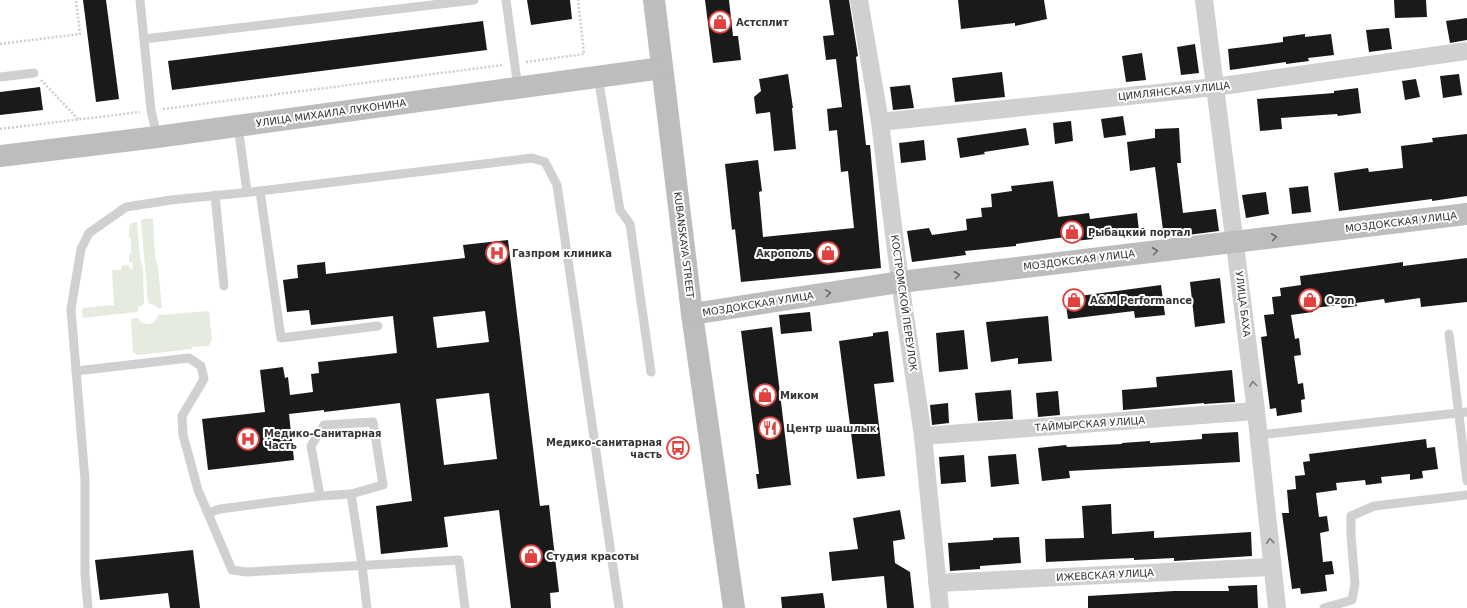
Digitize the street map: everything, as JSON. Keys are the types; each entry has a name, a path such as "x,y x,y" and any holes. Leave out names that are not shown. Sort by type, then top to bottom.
{"main road":[{"name":"KUBANSKAYA STREET","path":"654,0 692,314 734,608"},
{"name":"УЛИЦА МИХАИЛА ЛУКОНИНА","path":"0,156 157,137 662,68"},
{"name":"МОЗДОКСКАЯ УЛИЦА","path":"692,314 900,282 1467,214"}],"street":[{"name":"КОСТРОМСКОЙ ПЕРЕУЛОК","path":"859,0 880,122 900,282 923,436 940,608"},
{"name":"УЛИЦА БАХА","path":"1204,0 1259,435 1277,608"},
{"name":"ЦИМЛЯНСКАЯ УЛИЦА","path":"880,122 1215,86 1467,51"},
{"name":"ТАЙМЫРСКАЯ УЛИЦА","path":"923,436 1256,411"},
{"name":"ИЖЕВСКАЯ УЛИЦА","path":"937,583 1272,567"}],"lane":[{"path":"140,0 151,110 157,137"},
{"path":"144,39 474,0"},
{"path":"506,0 518,88"},
{"path":"0,77 34,73"},
{"path":"598,77 620,210 630,224 651,372"},
{"path":"238,126 247,192"},
{"path":"88,608 85,574 85,480 71,309 81,249 89,233 126,207 171,200 260,191 532,158 546,162 557,185 619,608"},
{"path":"260,191 281,338 378,326"},
{"path":"215,195 224,286"},
{"path":"1449,334 1463,412 1467,481"},
{"path":"76,371 189,358 201,366 204,379 182,416 183,435 198,490 232,570 247,572 458,560 465,608"},
{"path":"1259,435 1463,412"},
{"path":"208,513 220,508 320,496 351,494 383,485 372,422 324,425 311,446 320,496"},
{"path":"351,494 367,608"},
{"path":"1324,608 1352,600 1355,584 1351,516 1374,506 1467,495"}],"path":[{"path":"0,44 80,34 76,0"},
{"path":"0,129 584,54 578,0"},
{"path":"34,73 78,119"}],"shaded area":[{"path":"153,218 155,256 158,267 162,308 157,308 155,305 148,303 141,220"},
{"path":"137,222 140,257 143,269 144,304 139,307 137,312 83,318 83,308 114,305 112,270 121,270 122,266 125,265 129,266 130,269 133,269 132,262 129,262 129,254 131,254 131,238 129,238 129,228 131,223"},
{"path":"209,311 212,340 208,346 137,355 133,352 131,319 138,318 143,323 149,324 156,319 158,315"}],"building":[{"path":"83,0 106,0 119,99 96,102"},
{"path":"527,0 570,0 572,19 531,25"},
{"path":"705,0 729,0 733,36 738,36 741,60 713,63"},
{"path":"829,0 849,0 858,56 856,57 866,145 870,145 881,268 741,282 735,229 732,230 725,164 758,160 762,191 759,192 763,237 854,228 848,171 841,172 837,130 829,131 827,109 842,107 836,59 826,60 823,36 834,35"},
{"path":"958,0 1044,0 1047,19 1015,26 1015,23 961,29"},
{"path":"1394,0 1426,0 1427,17 1395,18"},
{"path":"1467,18 1467,40 1450,43 1446,21"},
{"path":"483,21 487,50 172,90 168,61"},
{"path":"1389,28 1392,49 1369,52 1366,30"},
{"path":"1305,34 1305,37 1331,34 1334,55 1308,58 1309,61 1286,64 1286,62 1230,70 1228,49 1283,42 1283,37"},
{"path":"1195,44 1199,73 1181,75 1177,47"},
{"path":"1142,53 1146,80 1126,82 1122,56"},
{"path":"1002,72 1005,97 955,102 952,78"},
{"path":"788,74 793,108 796,149 774,151 770,112 756,114 754,97 761,91 759,79"},
{"path":"1459,74 1462,95 1443,98 1440,76"},
{"path":"1416,79 1420,97 1405,100 1402,81"},
{"path":"910,85 914,108 893,110 890,87"},
{"path":"40,87 43,110 0,115 0,92"},
{"path":"1358,88 1361,113 1338,116 1337,114 1281,118 1282,129 1260,131 1257,99 1334,93 1334,91"},
{"path":"1123,116 1126,135 1104,138 1101,119"},
{"path":"1071,121 1073,141 1055,144 1053,123"},
{"path":"1026,128 1029,145 984,152 985,154 960,158 957,138"},
{"path":"1179,128 1181,163 1177,163 1183,213 1216,209 1219,231 1164,238 1155,167 1130,171 1127,142 1155,138 1155,129"},
{"path":"1467,134 1467,196 1339,211 1334,173 1368,168 1369,172 1403,168 1401,146 1433,142 1432,138"},
{"path":"924,140 926,160 901,163 899,143"},
{"path":"1053,181 1058,217 1089,213 1090,219 1137,213 1139,231 1066,242 1065,237 1016,244 1016,246 965,251 966,255 912,262 907,231 929,228 932,235 967,230 966,219 982,217 981,208 992,207 991,194 1012,191 1011,186"},
{"path":"1308,186 1311,212 1292,214 1289,188"},
{"path":"1266,192 1269,214 1246,218 1242,195"},
{"name":"Медико-Санитарная Часть","path":"508,240 540,506 549,505 559,592 550,593 551,608 511,608 499,510 444,517 448,547 381,554 376,506 412,501 400,403 324,412 324,410 289,414 294,460 208,470 202,419 265,412 260,370 283,367 285,378 288,377 290,395 313,392 311,374 319,373 318,362 397,353 393,316 311,325 309,310 287,312 283,280 298,278 297,265 325,262 326,274 465,258 463,245","holes":["485,311 489,342 437,348 433,317","489,393 497,459 444,465 436,399"]},
{"path":"1467,258 1467,302 1421,307 1420,298 1385,303 1384,299 1356,303 1357,306 1342,308 1341,305 1313,308 1313,312 1291,315 1295,339 1299,338 1301,355 1294,356 1298,384 1303,383 1305,399 1301,400 1302,412 1277,416 1276,408 1270,409 1261,337 1267,336 1264,315 1274,314 1272,297 1281,296 1280,288 1301,285 1300,276 1403,262 1403,266"},
{"path":"1220,278 1225,323 1195,327 1190,282"},
{"path":"1161,285 1165,315 1135,318 1134,311 1068,319 1065,298"},
{"path":"810,312 812,331 781,334 779,315"},
{"path":"1048,316 1052,361 1018,364 1018,358 991,362 986,322"},
{"path":"772,327 791,485 758,489 756,474 759,474 741,331"},
{"path":"964,330 968,369 939,372 936,333"},
{"path":"888,331 894,382 874,384 885,476 857,479 839,341 873,336 873,333"},
{"path":"1232,370 1235,402 1204,403 1123,410 1122,390 1157,387 1156,377"},
{"path":"1011,390 1013,419 978,421 975,393"},
{"path":"1058,391 1060,415 1038,417 1036,393"},
{"path":"948,403 949,423 932,425 930,405"},
{"path":"1238,432 1240,462 1069,471 1070,478 1042,481 1038,448 1066,445 1067,447 1202,439 1202,434"},
{"path":"1426,439 1427,448 1435,447 1438,469 1422,471 1423,478 1410,480 1410,474 1381,477 1382,483 1366,485 1365,480 1336,483 1337,490 1316,493 1319,517 1327,516 1329,531 1320,533 1323,562 1332,561 1334,574 1325,575 1327,591 1301,594 1300,588 1292,589 1282,513 1289,513 1287,490 1296,489 1295,476 1305,475 1303,462 1310,461 1309,454"},
{"path":"1016,454 1019,484 991,487 988,456"},
{"path":"964,455 966,482 941,484 939,457"},
{"path":"1111,504 1112,534 1154,531 1154,538 1251,532 1252,556 1174,561 1174,558 1134,560 1134,558 1046,562 1045,539 1084,538 1082,506"},
{"path":"900,510 905,539 893,541 895,563 910,572 914,608 887,608 884,576 832,581 829,552 858,549 853,518"},
{"path":"1019,537 1021,563 980,566 980,569 950,571 948,543"},
{"path":"193,550 200,608 170,608 168,593 100,600 95,560"},
{"path":"1257,585 1258,608 1088,608 1088,596 1174,591 1229,591 1228,586"},
{"path":"823,593 825,608 782,608 781,597"}],"place":[{"name":"Астсплит","path":"720,22"},
{"name":"Рыбацкий портал","path":"1072,232"},
{"name":"Газпром клиника","path":"497,253"},
{"name":"Акрополь","path":"828,253"},
{"name":"A&M Performance","path":"1074,300"},
{"name":"Ozon","path":"1310,300"},
{"name":"Миком","path":"765,395"},
{"name":"Центр шашлык","path":"770,428"},
{"name":"Медико-Санитарная Часть","path":"248,439"},
{"name":"Медико-санитарная часть","path":"678,448"},
{"name":"Студия красоты","path":"531,556"}]}
